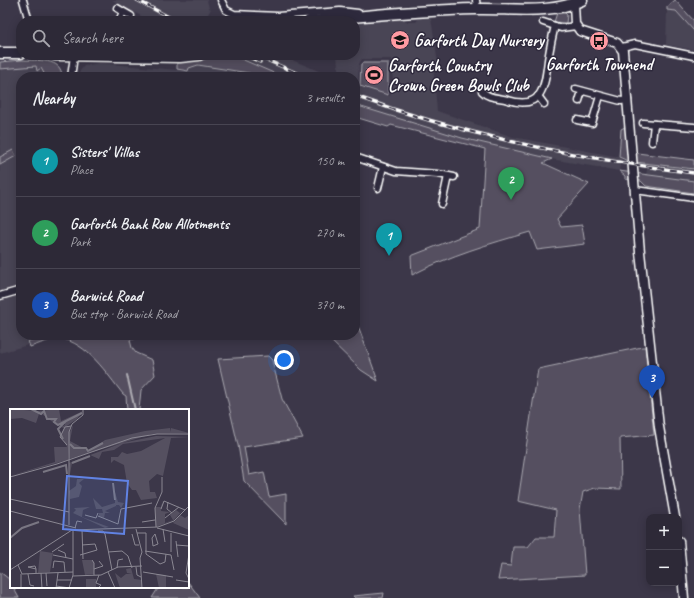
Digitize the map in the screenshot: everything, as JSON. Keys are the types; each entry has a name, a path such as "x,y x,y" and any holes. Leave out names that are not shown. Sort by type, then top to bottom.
{"main road":[{"path":"358,16 477,4 531,10 555,8 578,2"},
{"path":"0,53 16,53"}],"street":[{"path":"23,0 28,16"},
{"path":"221,0 228,12 239,14 278,16 340,11 368,15"},
{"path":"578,2 576,26 583,33 615,41 622,47 659,428 674,514"},
{"path":"117,8 131,16"},
{"path":"121,16 123,12"},
{"path":"543,22 566,28 576,26"},
{"path":"482,91 492,97 520,103 530,102 538,96 545,85 555,26"},
{"path":"622,47 635,44 694,56"},
{"path":"72,72 73,60"},
{"path":"579,101 579,90 600,96 628,100"},
{"path":"538,96 544,104"},
{"path":"577,120 592,123 600,96"},
{"path":"643,123 694,127"},
{"path":"652,142 654,124"},
{"path":"360,158 396,171 451,177 442,204"},
{"path":"378,188 383,167"},
{"path":"635,190 694,198"},
{"path":"0,296 16,291"},
{"path":"680,550 684,598"}],"shaded area":[{"path":"112,0 207,0 209,8 211,9 207,16 141,16"},
{"path":"675,0 694,21 694,31 676,11 667,10 667,7"},
{"path":"667,10 676,11 694,31 694,50 666,45"},
{"path":"557,13 565,13 567,15 566,23 554,22"},
{"path":"393,18 407,22 416,22 419,18 431,18 438,63 433,64 437,111 513,137 619,157 621,159 619,171 534,156 421,127 360,107 360,87 390,96 393,86 392,59 362,59 359,64 359,72 339,72 337,60 360,60 360,21"},
{"path":"22,60 55,63 60,67 61,72 16,72 16,340 45,340 0,353 0,62"},
{"path":"22,60 48,61 58,66 61,72 43,72 41,68 37,71 36,66 0,69 0,62"},
{"path":"196,60 244,60 271,72 243,72 198,65 189,68 188,71 177,69 177,62"},
{"path":"244,60 292,60 321,72 271,72"},
{"path":"99,63 188,71 189,68 198,65 243,72 80,72 84,66"},
{"name":"Garforth Country Crown Green Bowls Club","path":"388,63 388,95 360,86 361,64"},
{"path":"360,107 462,138 552,159 543,163 589,184 557,219 561,227 582,225 585,244 537,250 530,232 455,256 412,275 411,256 480,229 485,149 391,125 388,127 360,119"},
{"path":"625,127 628,161 619,157 621,129"},
{"path":"13,150 16,156 0,165 0,157"},
{"path":"637,153 694,160 694,169 635,162"},
{"path":"648,164 694,169 694,181 646,175"},
{"path":"619,171 694,181 694,193 646,186 641,181 625,179 625,176"},
{"path":"360,331 378,381 361,370 330,340 360,340"},
{"path":"32,340 49,340 30,347 28,341"},
{"path":"66,340 130,340 132,348 136,353 152,360 155,375 141,390 139,409 127,409 126,396 103,368 88,352"},
{"path":"645,347 654,435 620,438 621,489 595,488 583,492 580,509 585,575 498,580 501,565 511,566 513,547 528,547 536,537 554,537 556,510 518,501 538,369"},
{"path":"268,356 272,360 282,399 303,438 244,447 249,475 264,472 269,497 286,494 286,524 244,481 238,445 218,359"},
{"path":"0,572 9,579 10,588 14,588 19,598 0,598"},
{"path":"189,583 200,598 152,598 158,588 189,588"},
{"path":"384,593 383,598 355,598 353,596"}],"waterway":[{"path":"127,375 135,409"}],"railway":[{"path":"137,0 167,16"},
{"path":"256,60 260,62"},
{"path":"267,60 294,72"},
{"path":"360,98 438,123 523,144 565,153 694,173"}],"place":[{"name":"Garforth Day Nursery","path":"400,40"},
{"name":"Garforth Townend","path":"599,41"},
{"name":"Garforth Country Crown Green Bowls Club","path":"374,75"},
{"name":"Garforth Bank Row Allotments","path":"511,200"},
{"name":"Sisters' Villas","path":"389,256"},
{"name":"Barwick Road","path":"652,398"}]}
